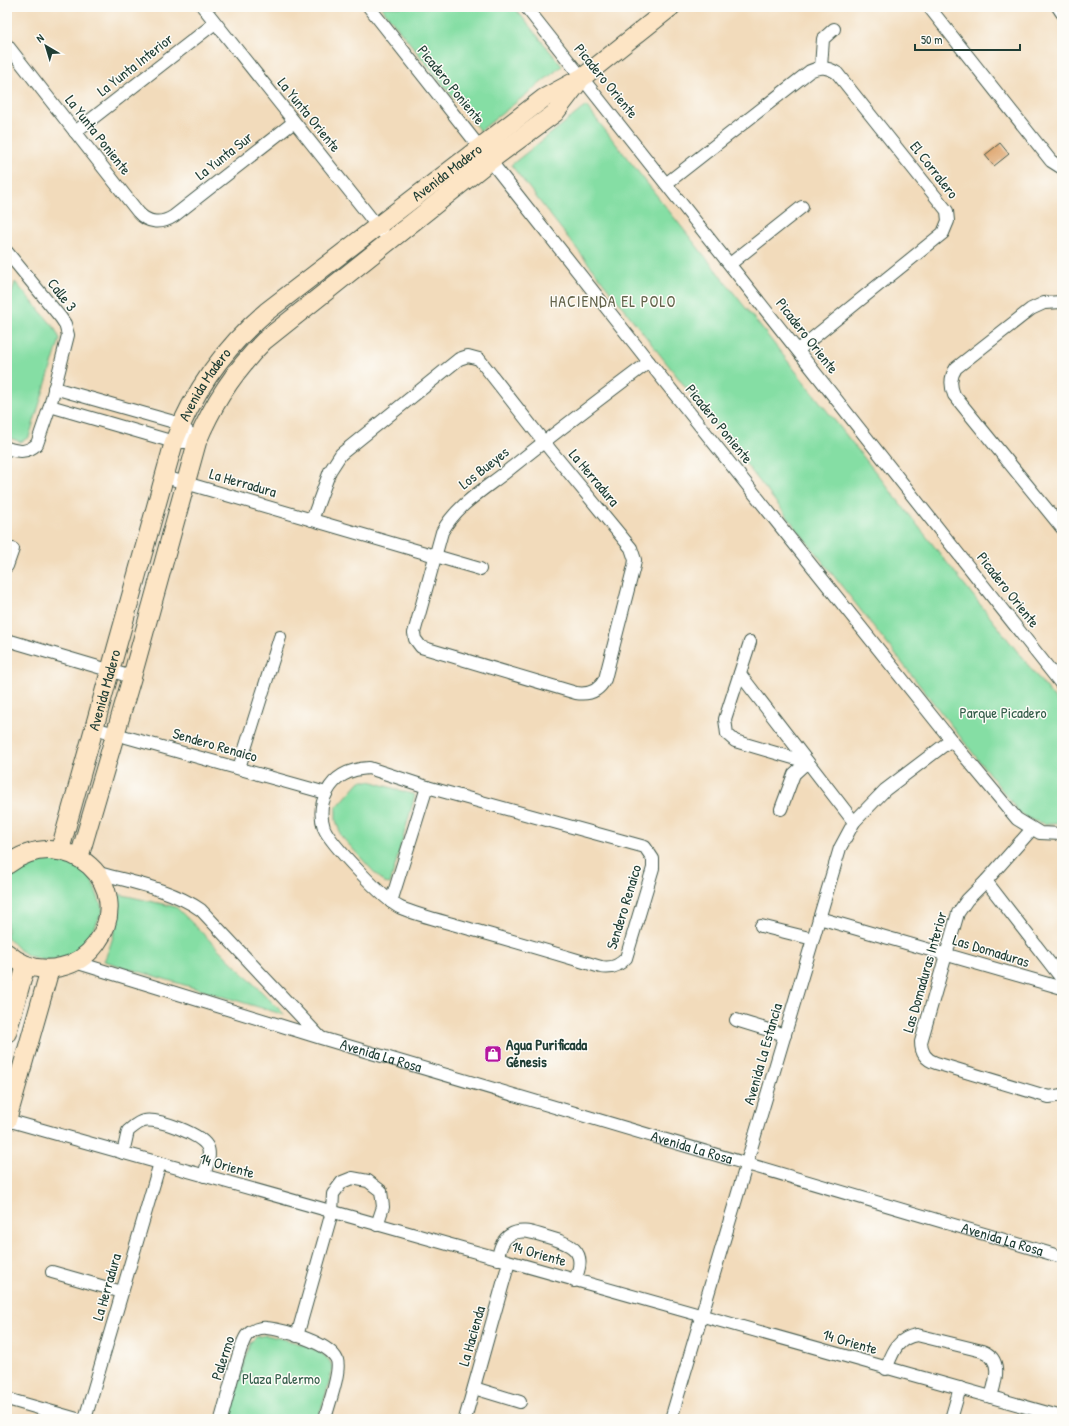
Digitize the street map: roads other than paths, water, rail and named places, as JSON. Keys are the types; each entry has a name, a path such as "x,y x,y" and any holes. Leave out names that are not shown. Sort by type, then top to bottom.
{"street":[{"name":"La Yunta Oriente","path":"203,7 390,242"},
{"name":"Picadero Poniente","path":"369,7 649,362 951,740 1017,819 1040,833 1062,834"},
{"name":"Picadero Oriente","path":"526,7 667,183 1062,685"},
{"name":"Avenida Madero","path":"60,850 174,442 181,424 207,375 233,343 266,312 378,227 480,146 544,98 583,77 671,7"},
{"path":"929,7 1051,160 1062,168"},
{"path":"1058,7 1062,13"},
{"name":"La Yunta Interior","path":"75,132 215,23"},
{"path":"667,183 810,71 821,67 823,39 834,29"},
{"name":"La Yunta Poniente","path":"7,45 142,216 157,222 174,216"},
{"name":"El Corralero","path":"798,350 943,233 948,221 947,212 837,73 821,67"},
{"name":"Avenida Madero","path":"79,858 114,733 132,677 187,483 197,442 207,417 224,388 264,341 491,160 555,113 583,77"},
{"name":"La Yunta Sur","path":"174,216 294,122"},
{"path":"730,264 802,207"},
{"name":"Calle 3","path":"7,252 61,318 67,330 68,340 50,406 37,444 33,448 23,452 7,448"},
{"path":"1062,302 1052,301 1037,305 960,364 956,368 951,379 954,395 1062,528"},
{"name":"La Herradura","path":"312,520 330,471 342,454 463,357 473,356 479,359 634,553 634,566 603,683 596,690 590,693 576,693 421,647"},
{"name":"Los Bueyes","path":"421,647 415,639 414,633 442,532 457,511 649,362"},
{"path":"54,388 181,424 197,442"},
{"path":"50,406 174,442 197,442"},
{"name":"La Herradura","path":"165,478 187,483 480,569"},
{"path":"7,566 13,549"},
{"path":"239,768 280,637"},
{"path":"7,640 132,677"},
{"path":"750,642 725,720 727,734 735,741 807,762"},
{"path":"740,674 854,822"},
{"name":"Sendero Renaico","path":"94,728 326,793"},
{"name":"Avenida La Estancia","path":"672,1419 840,848 854,822 885,790 951,740"},
{"path":"781,809 794,774 807,762"},
{"name":"Sendero Renaico","path":"369,768 427,787 645,847 651,854 653,868 626,958 618,966 606,968 601,967 424,915 391,902 332,842 327,835 322,818 323,801 326,793 331,785 344,774 369,768"},
{"path":"391,902 427,787"},
{"name":"Las Domaduras Interior","path":"1032,829 967,900 958,913 920,1042 924,1055 936,1063 1049,1097 1062,1095"},
{"path":"7,846 28,853"},
{"path":"7,865 28,853 47,849 60,850 79,858 95,872 106,896 106,923 94,947 75,962 50,969 36,968 13,958 7,1033"},
{"name":"Avenida La Rosa","path":"95,872 182,898 201,910 321,1038"},
{"path":"986,881 1062,980"},
{"name":"Las Domaduras","path":"819,918 1062,988"},
{"path":"761,926 813,939"},
{"name":"Avenida La Rosa","path":"75,962 321,1038 1062,1257"},
{"path":"7,1120 50,969"},
{"path":"736,1020 785,1035"},
{"name":"14 Oriente","path":"7,1120 886,1369 1062,1417"},
{"path":"123,1153 128,1131 143,1121 151,1120 192,1133 201,1139 207,1146 209,1155 204,1176"},
{"name":"La Herradura","path":"85,1419 160,1163"},
{"path":"296,1336 332,1212 333,1194 342,1182 352,1178 368,1181 381,1191 383,1207 377,1225"},
{"name":"La Hacienda","path":"465,1419 474,1388 504,1261 505,1239 511,1234 528,1232 563,1241 574,1247 580,1258 574,1281"},
{"path":"52,1272 122,1292"},
{"name":"Palermo","path":"222,1419 243,1342 249,1334 260,1328 267,1328 296,1336 326,1348 334,1354 337,1360 338,1368 325,1419"},
{"path":"886,1369 895,1348 903,1339 910,1336 917,1335 982,1351 990,1356 996,1365 997,1374 991,1397"},
{"path":"474,1388 520,1402"},
{"path":"951,1419 960,1388"},
{"path":"7,1399 77,1419"}],"place":[{"name":"Agua Purificada Génesis","path":"493,1054"}],"district":[{"name":"HACIENDA EL POLO","path":"613,301"}],"park label":[{"name":"Parque Picadero","path":"1003,713"},
{"name":"Plaza Palermo","path":"281,1379"}]}
